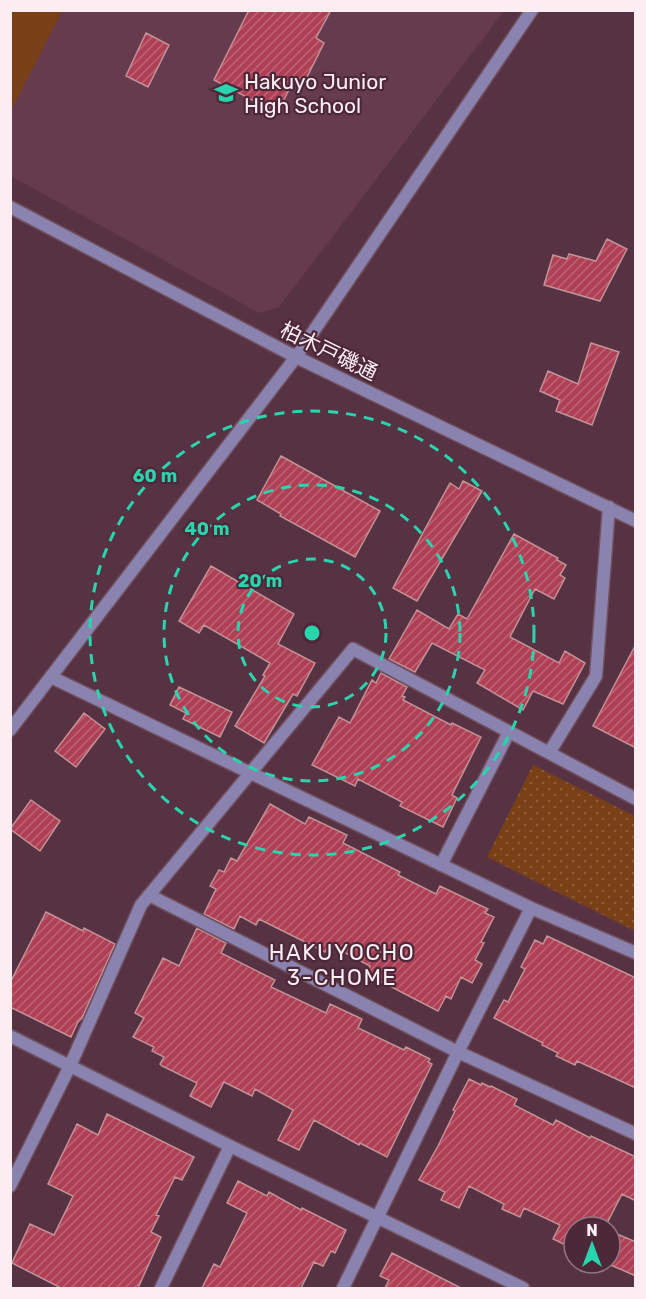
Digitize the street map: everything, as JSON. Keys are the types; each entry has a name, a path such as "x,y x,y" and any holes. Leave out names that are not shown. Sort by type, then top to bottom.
{"street":[{"path":"10,730 296,357 532,10"},
{"name":"柏木戸磯通","path":"10,207 296,357 636,521"},
{"path":"549,753 596,676 609,507"},
{"path":"10,1186 70,1066 141,905 353,649 636,799"},
{"path":"51,677 250,775 531,908 636,953"},
{"path":"441,865 509,732"},
{"path":"149,895 458,1052 636,1134"},
{"path":"343,1288 531,908"},
{"path":"10,1036 515,1287"},
{"path":"161,1288 230,1146"}],"shaded area":[{"path":"10,11 62,11 11,111"},
{"name":"Hakuyo Junior High School","path":"11,11 504,11 279,307 259,313 11,176"},
{"path":"533,765 635,816 635,931 487,857"}],"building":[{"path":"249,10 331,10 316,38 324,43 302,87 293,82 277,113 214,80"},
{"path":"146,33 169,45 148,87 126,76"},
{"path":"607,239 627,249 600,301 544,285 553,255 567,259 569,254 596,261"},
{"path":"591,343 619,352 592,425 556,411 560,400 540,391 548,371 578,384"},
{"path":"281,456 380,511 355,557 280,516 281,514 257,500"},
{"path":"463,481 482,491 417,601 393,588 450,483 459,489"},
{"path":"514,534 558,558 557,560 566,565 560,575 565,578 554,599 535,589 510,637 559,663 565,651 585,663 563,704 533,691 523,710 477,683 485,670 432,643 415,672 389,659 417,610 449,629 458,614 467,619"},
{"path":"211,566 294,614 278,644 315,663 297,696 293,694 264,743 235,726 265,676 263,675 270,663 204,625 199,633 179,621"},
{"path":"636,644 636,748 593,726"},
{"path":"381,673 407,687 402,696 405,697 403,700 451,725 452,723 481,737 452,795 457,798 443,827 400,806 402,802 358,779 355,786 312,765 339,717 350,723 372,680 376,683"},
{"path":"179,687 232,712 220,737 183,719 186,713 170,705"},
{"path":"84,713 105,729 76,767 55,751"},
{"path":"31,800 60,821 40,851 10,829"},
{"path":"270,804 305,824 309,817 347,835 343,843 400,872 398,875 436,894 440,886 488,909 485,913 494,917 475,960 482,964 472,983 461,977 451,999 446,996 438,1011 366,974 370,966 329,944 325,952 259,919 256,925 240,916 234,929 204,914 216,889 210,886 219,870 224,872 231,858 237,861"},
{"path":"46,912 115,944 82,1018 71,1037 10,1007 10,983"},
{"path":"197,928 226,943 221,953 275,980 271,987 326,1013 330,1004 362,1019 358,1028 404,1050 406,1047 430,1059 428,1062 432,1064 387,1157 360,1143 359,1145 314,1120 299,1150 278,1140 293,1110 255,1089 252,1096 224,1082 211,1107 190,1096 197,1083 162,1066 160,1064 164,1057 152,1051 154,1047 133,1037 144,1018 135,1013 163,958 179,966"},
{"path":"547,936 636,978 636,1088 577,1061 575,1065 556,1056 558,1053 542,1045 543,1043 494,1018 504,1000 508,1002 525,969 521,967 535,940 543,944"},
{"path":"469,1079 481,1085 482,1083 491,1086 517,1099 514,1105 553,1125 556,1120 590,1138 591,1136 636,1157 636,1201 622,1194 611,1215 562,1215 562,1243 553,1239 560,1225 524,1208 520,1217 502,1209 504,1204 469,1186 459,1208 441,1200 445,1192 419,1180 455,1111 453,1110"},
{"path":"107,1114 194,1157 182,1180 175,1177 156,1215 159,1216 151,1232 161,1237 138,1288 61,1288 12,1263 30,1224 54,1235 73,1196 48,1184 77,1124 98,1135"},
{"path":"238,1181 267,1196 269,1192 301,1210 302,1208 346,1230 335,1253 331,1251 323,1266 314,1262 301,1288 202,1288 214,1264 220,1267 247,1213 227,1203"},
{"path":"622,1236 636,1242 636,1276 622,1270"},
{"path":"392,1253 461,1288 385,1288 389,1280 380,1276"}],"place":[{"name":"Hakuyo Junior High School","path":"226,93"}],"district":[{"name":"HAKUYOCHO 3-CHOME","path":"342,964"}]}
